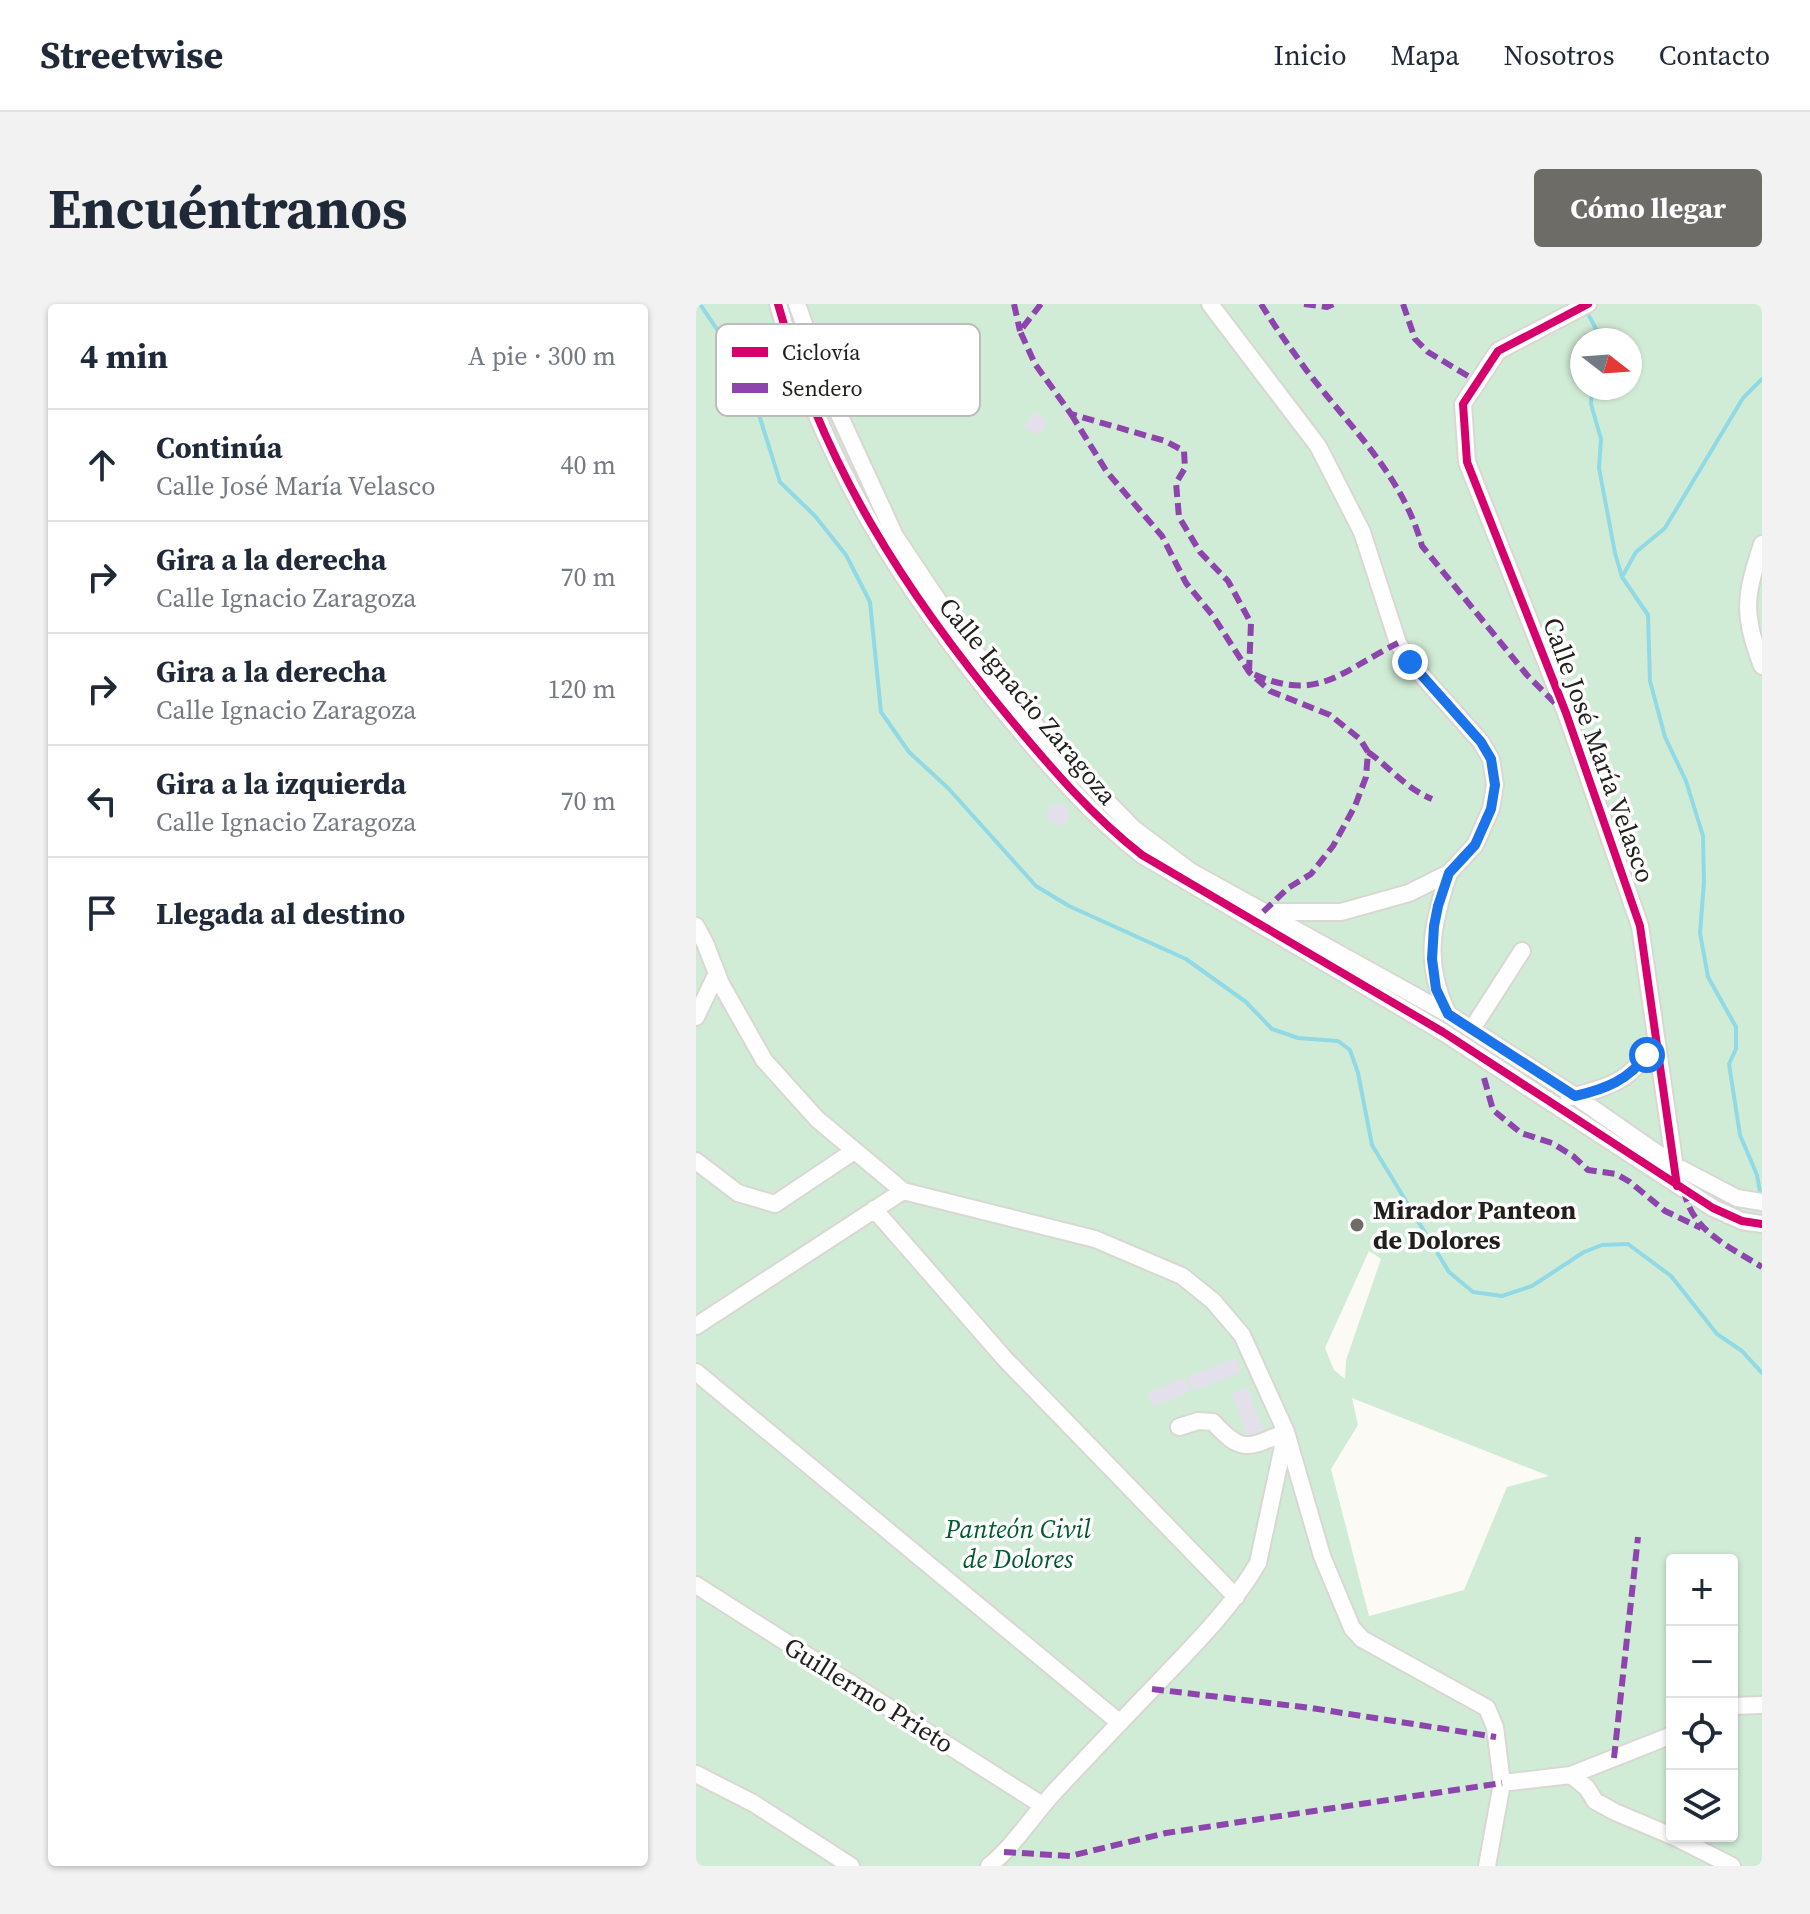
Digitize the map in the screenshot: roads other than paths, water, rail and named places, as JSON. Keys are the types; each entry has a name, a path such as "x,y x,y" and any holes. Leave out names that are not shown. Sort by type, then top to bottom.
{"street":[{"name":"Calle Ignacio Zaragoza","path":"778,304 784,324"},
{"name":"Calle Ignacio Zaragoza","path":"797,304 804,324"},
{"name":"Calle Ignacio Zaragoza","path":"1210,304 1318,446 1362,532 1398,643 1410,662 1481,742 1491,759 1495,785 1491,809 1475,845 1449,873 1409,893 1341,912 1263,912"},
{"name":"Calle José María Velasco","path":"1588,304 1498,351 1463,404 1467,462 1544,654 1640,926 1677,1186"},
{"name":"Calle Ignacio Zaragoza","path":"818,416 852,492 881,545 957,655 1101,821 1142,855 1443,1032 1677,1186 1727,1215 1759,1224"},
{"name":"Calle Ignacio Zaragoza","path":"839,416 882,513 961,635 1049,742 1134,829 1190,871 1448,1014 1674,1165 1718,1190 1756,1202"},
{"path":"1762,544 1752,575 1747,618 1762,666"},
{"name":"Calle Ignacio Zaragoza","path":"1448,1014 1436,989 1432,959 1434,926 1449,873"},
{"path":"696,926 717,973 764,1060 817,1119 903,1191 1095,1239 1182,1276 1213,1301 1242,1335 1286,1432 1322,1556 1352,1628 1362,1639 1487,1708 1495,1727 1502,1783 1487,1866"},
{"path":"1472,1029 1522,951"},
{"path":"696,1017 717,973"},
{"path":"1443,1032 1448,1014"},
{"path":"1550,1101 1609,1086 1631,1074 1656,1039"},
{"path":"696,1161 738,1193 775,1204 854,1151"},
{"path":"696,1326 903,1191"},
{"path":"874,1209 1005,1359 1236,1597"},
{"path":"696,1372 1120,1723"},
{"path":"1179,1427 1198,1421 1213,1422 1231,1441 1252,1446 1286,1432"},
{"path":"997,1864 1042,1805 1236,1597 1258,1563 1286,1432"},
{"name":"Guillermo Prieto","path":"696,1585 1042,1805"},
{"path":"1738,1706 1762,1705"},
{"path":"1502,1783 1571,1775 1666,1737"},
{"path":"696,1774 753,1803 851,1866"},
{"path":"1571,1775 1587,1788 1595,1801 1666,1833"},
{"path":"1684,1842 1732,1866"}],"waterway":[{"path":"700,304 716,328"},
{"path":"1586,310 1595,328"},
{"path":"1622,577 1636,552 1665,528 1743,398 1762,379"},
{"path":"1591,400 1601,439 1599,468 1615,553 1622,577 1648,615 1650,681 1665,737 1686,781 1703,836 1704,882 1700,933 1708,977 1736,1027 1736,1049 1729,1064 1740,1135 1757,1175 1761,1198"},
{"path":"759,416 780,482 815,516 846,555 870,602 881,712 909,752 948,788 1036,886 1069,906 1186,959 1246,1002 1272,1029 1298,1038 1338,1041 1350,1050 1358,1073 1372,1145 1449,1272 1473,1292 1502,1296 1532,1286 1584,1252 1602,1245 1628,1244 1671,1276 1717,1334 1742,1351 1762,1373"}],"place":[{"name":"Mirador Panteon de Dolores","path":"1357,1225"}],"park label":[{"name":"Panteón Civil de Dolores","path":"1018,1544"}]}
